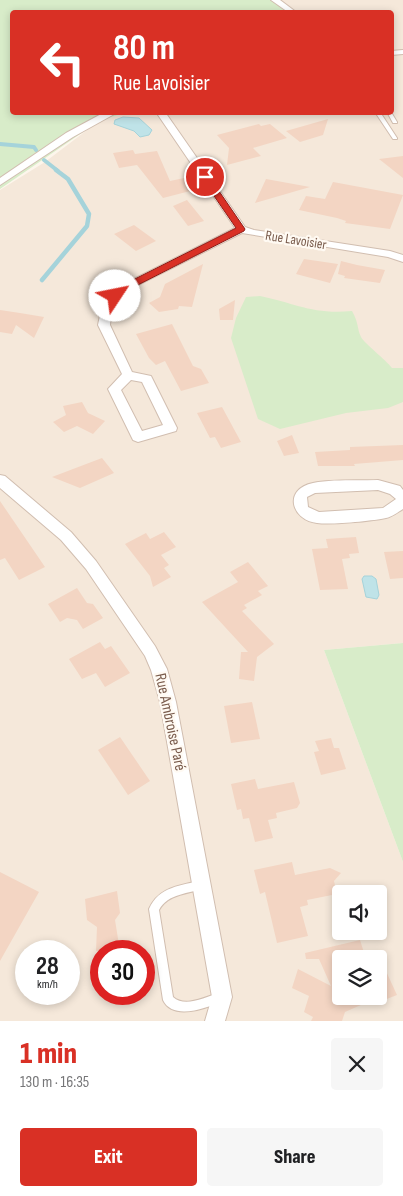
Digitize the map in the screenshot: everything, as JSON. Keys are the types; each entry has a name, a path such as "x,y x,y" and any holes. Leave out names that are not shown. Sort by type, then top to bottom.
{"street":[{"path":"275,0 289,10"},
{"path":"0,182 73,132 94,119 105,115"},
{"path":"128,375 104,325 107,304 122,289 241,229 162,115"},
{"name":"Rue Lavoisier","path":"241,229 252,233 390,254 403,259"},
{"path":"128,375 147,379 171,428 138,437 114,389 128,375"},
{"name":"Rue Ambroise Paré","path":"0,480 66,536 91,565 150,651 159,669 168,702 222,997 215,1021"},
{"path":"378,485 395,490 403,498 399,505 385,513 317,518 302,510 300,495 313,488 378,485"}],"lane":[{"path":"379,115 395,138"},
{"path":"391,115 396,122"},
{"path":"202,885 165,895 158,899 154,908 168,1000 173,1006 182,1008 222,997"}],"shaded area":[{"path":"277,0 403,0 403,643 324,650 403,862 403,1021 0,1021 0,190 45,162 99,121 118,115 394,115 394,10 292,10"}],"green space":[{"path":"0,0 277,0 292,10 10,10 10,115 118,115 99,121 0,189"},
{"path":"260,296 315,310 352,311 363,340 392,368 403,368 403,402 388,408 346,413 280,429 258,419 231,338 236,318 246,297"},
{"path":"403,643 403,862 324,650"}],"water":[{"path":"123,117 139,118 152,130 149,135 140,137 134,131 114,124 115,120"},
{"path":"364,576 372,576 376,579 379,595 377,599 366,597 362,579"}],"building":[{"path":"328,119 323,135 300,142 286,131"},
{"path":"259,124 261,126 270,124 287,138 253,148 261,156 227,165 229,148 217,135"},
{"path":"133,150 135,154 157,151 170,181 184,178 194,190 163,198 137,165 119,168 113,153"},
{"path":"403,156 403,178 379,159"},
{"path":"266,179 310,187 255,203"},
{"path":"333,182 403,195 390,229 345,223 346,221 337,218 299,210 306,196 325,199"},
{"path":"187,200 204,221 188,226 173,206"},
{"path":"134,225 156,241 136,251 114,234"},
{"path":"304,259 338,264 330,283 296,274"},
{"path":"341,261 385,270 380,283 344,278 345,276 338,274"},
{"path":"203,264 192,307 179,306 178,309 159,312 149,303 160,297 165,284"},
{"path":"235,300 233,320 220,320 219,309"},
{"path":"0,310 44,317 34,338 16,325 12,334 0,332"},
{"path":"172,324 193,366 201,369 209,383 181,391 165,361 156,365 149,358 136,334"},
{"path":"82,402 88,413 105,421 93,434 77,426 64,432 53,422 66,415 63,406"},
{"path":"222,407 241,442 221,448 215,437 210,438 197,413"},
{"path":"292,435 299,453 284,456 277,441"},
{"path":"403,445 403,460 354,464 355,466 318,466 315,452 350,450 350,447"},
{"path":"102,458 114,473 80,488 52,477"},
{"path":"0,501 45,567 19,580 5,558 0,560"},
{"path":"164,532 176,547 161,555 169,565 164,568 171,577 153,587 150,576 125,544 146,533 150,539"},
{"path":"356,537 359,553 349,554 350,558 342,559 348,589 320,590 312,549 328,548 326,539"},
{"path":"403,551 403,578 390,579 384,552"},
{"path":"248,562 268,586 258,591 262,595 244,605 247,608 242,611 274,644 257,657 254,681 239,679 241,652 248,652 202,602 238,582 230,572"},
{"path":"77,588 87,603 93,604 103,618 83,629 77,620 67,618 60,622 48,604"},
{"path":"100,642 105,649 111,646 130,673 105,687 96,673 82,679 69,659"},
{"path":"252,702 260,739 231,743 224,706"},
{"path":"120,737 150,781 128,795 98,750"},
{"path":"331,738 334,748 339,748 346,769 321,775 314,752 319,751 315,741"},
{"path":"255,779 258,789 294,782 300,803 297,808 276,813 277,818 268,820 273,838 255,842 249,818 243,819 241,809 237,810 231,784"},
{"path":"292,862 295,875 330,868 341,873 334,881 335,885 332,885 332,895 307,900 308,905 300,907 308,936 277,943 265,892 260,894 254,870"},
{"path":"0,872 39,892 0,961"},
{"path":"117,891 120,913 115,920 118,940 96,940 97,927 87,920 85,899"},
{"path":"360,940 363,950 332,950 332,1005 361,1005 345,1012 342,1021 311,1021 313,1017 304,1012 309,996 292,988 298,969 331,986 319,959 306,959 305,953"},
{"path":"387,973 397,995 387,999"}],"waterway":[{"path":"0,144 34,147 36,150"},
{"path":"44,160 58,171"},
{"path":"42,280 87,226 89,214 68,179 56,170"}],"route":[{"path":"115,296 122,289 241,229 205,177"}]}
